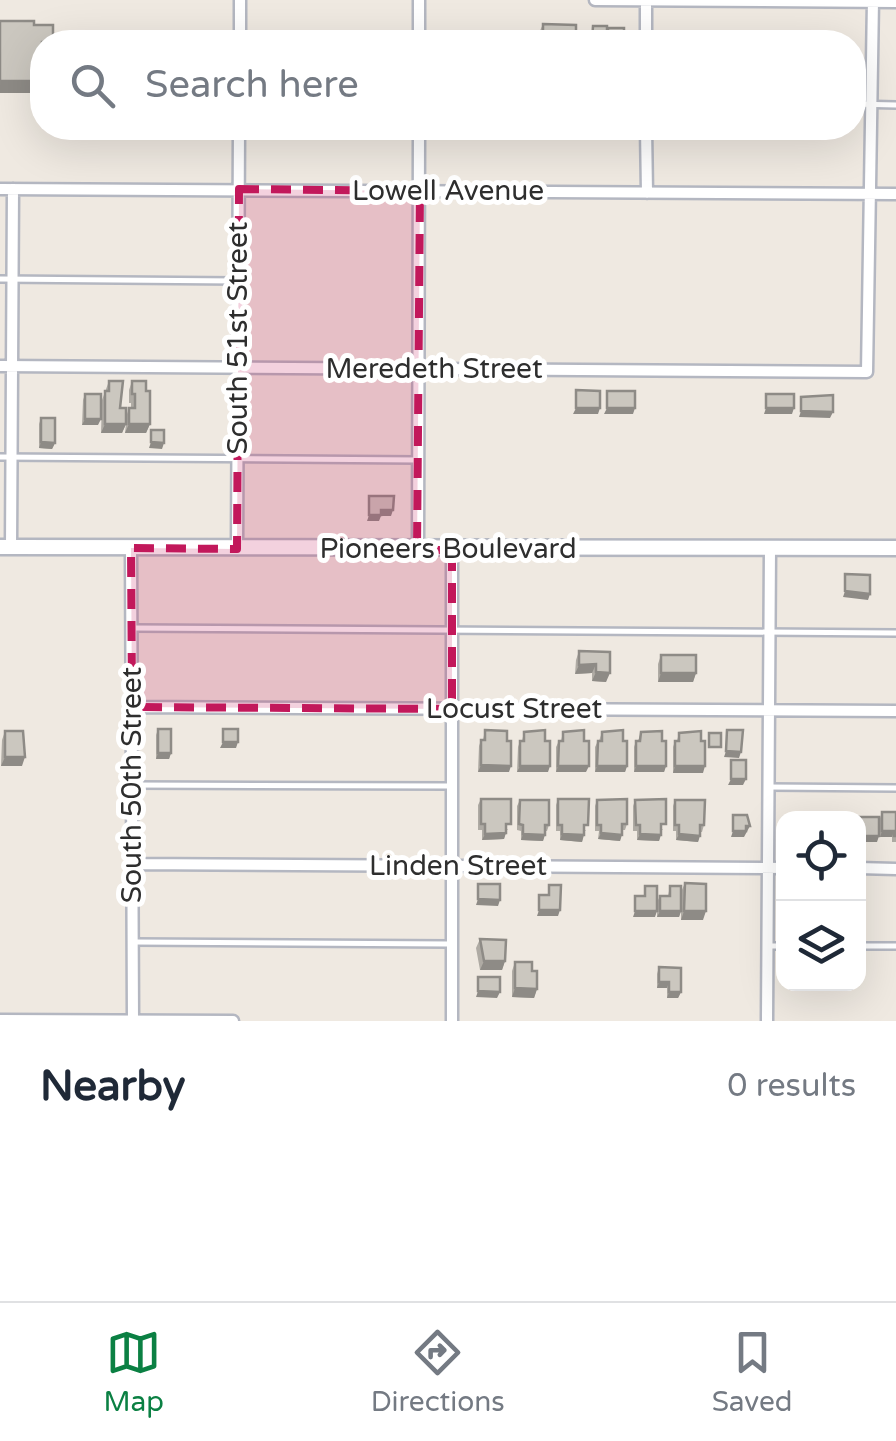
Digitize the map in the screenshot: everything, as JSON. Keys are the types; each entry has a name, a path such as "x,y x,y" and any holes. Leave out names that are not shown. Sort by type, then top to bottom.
{"main road":[{"name":"Pioneers Boulevard","path":"6,547 896,548"}],"street":[{"path":"240,0 240,30"},
{"path":"419,0 419,30"},
{"path":"595,0 896,2"},
{"path":"646,0 646,30"},
{"path":"871,194 873,1"},
{"name":"South 51st Street","path":"237,548 239,140"},
{"path":"418,550 420,140"},
{"path":"646,140 646,192"},
{"name":"Lowell Avenue","path":"0,188 896,194"},
{"path":"6,547 6,279 13,189"},
{"name":"Meredeth Street","path":"6,366 867,372 871,194"},
{"name":"South 50th Street","path":"131,548 132,1021"},
{"path":"767,1021 770,549"},
{"path":"452,550 452,1021"},
{"name":"Locust Street","path":"132,707 896,711"},
{"name":"Linden Street","path":"132,864 776,868"},
{"path":"866,868 896,868"},
{"path":"0,1020 233,1021"}],"lane":[{"path":"866,105 896,105"},
{"path":"6,279 238,281"},
{"path":"6,457 418,460"},
{"path":"131,628 896,632"},
{"path":"132,785 452,786"},
{"path":"768,787 896,788"},
{"path":"132,942 452,944"},
{"path":"768,946 776,946"},
{"path":"866,946 896,946"}],"highlighted area":[{"path":"239,189 420,191 417,550 452,550 452,709 132,707 131,548 237,549"}],"building":[{"path":"0,21 53,25 53,30 30,30 30,81 0,81"},
{"path":"543,24 576,25 576,30 543,30"},
{"path":"109,381 123,381 120,408 126,408 126,424 105,424 105,391 109,391"},
{"path":"132,381 146,381 146,391 150,391 150,424 129,424 129,408 135,408"},
{"path":"576,390 600,391 600,408 576,408"},
{"path":"607,391 635,391 635,408 607,408"},
{"path":"85,394 101,394 101,419 85,419"},
{"path":"766,394 794,394 794,408 766,408"},
{"path":"833,395 833,412 801,411 801,397"},
{"path":"41,418 55,418 55,443 41,442"},
{"path":"151,430 164,430 164,443 151,442"},
{"path":"369,496 394,496 393,510 369,515"},
{"path":"845,574 870,575 870,594 845,591"},
{"path":"579,651 610,652 610,673 596,672 596,664 579,665"},
{"path":"661,655 696,655 696,673 661,673"},
{"path":"158,729 171,729 171,753 158,753"},
{"path":"223,729 238,729 238,742 223,742"},
{"path":"485,730 507,731 511,766 481,765"},
{"path":"545,730 545,741 550,741 550,766 520,766 524,732"},
{"path":"584,730 584,741 589,741 589,766 558,766 563,732"},
{"path":"623,730 627,766 597,766 602,732"},
{"path":"727,730 743,730 741,752 726,751"},
{"path":"5,731 23,731 25,757 5,757"},
{"path":"662,731 666,766 636,766 636,741 640,741 641,732"},
{"path":"701,731 705,766 675,766 675,741 679,741 679,733"},
{"path":"709,733 721,733 721,747 709,747"},
{"path":"731,760 746,760 746,779 731,779"},
{"path":"481,799 511,799 511,824 506,824 506,833 485,834"},
{"path":"558,799 589,799 584,835 562,834"},
{"path":"627,799 627,824 622,824 622,835 601,833 601,825 597,825 597,800"},
{"path":"666,799 666,824 661,824 661,835 640,834 635,800"},
{"path":"520,800 549,800 545,835 523,834 523,825 519,824"},
{"path":"675,800 705,800 700,836 679,834"},
{"path":"882,812 896,812 896,836 894,831 882,831"},
{"path":"733,815 747,815 750,826 746,826 746,831 733,831"},
{"path":"866,817 879,817 879,836 866,836"},
{"path":"685,883 706,884 706,911 684,911"},
{"path":"478,884 500,884 500,900 478,899"},
{"path":"549,885 561,885 560,910 539,910 539,895 549,895"},
{"path":"645,886 657,886 657,911 635,911 635,896 645,896"},
{"path":"670,886 681,886 681,911 660,911 660,896 670,896"},
{"path":"480,939 506,940 505,961 484,961"},
{"path":"515,962 532,962 532,971 537,971 537,989 515,988"},
{"path":"659,967 681,968 681,992 669,992 669,982 659,982"},
{"path":"478,977 500,977 500,992 478,991"}]}
